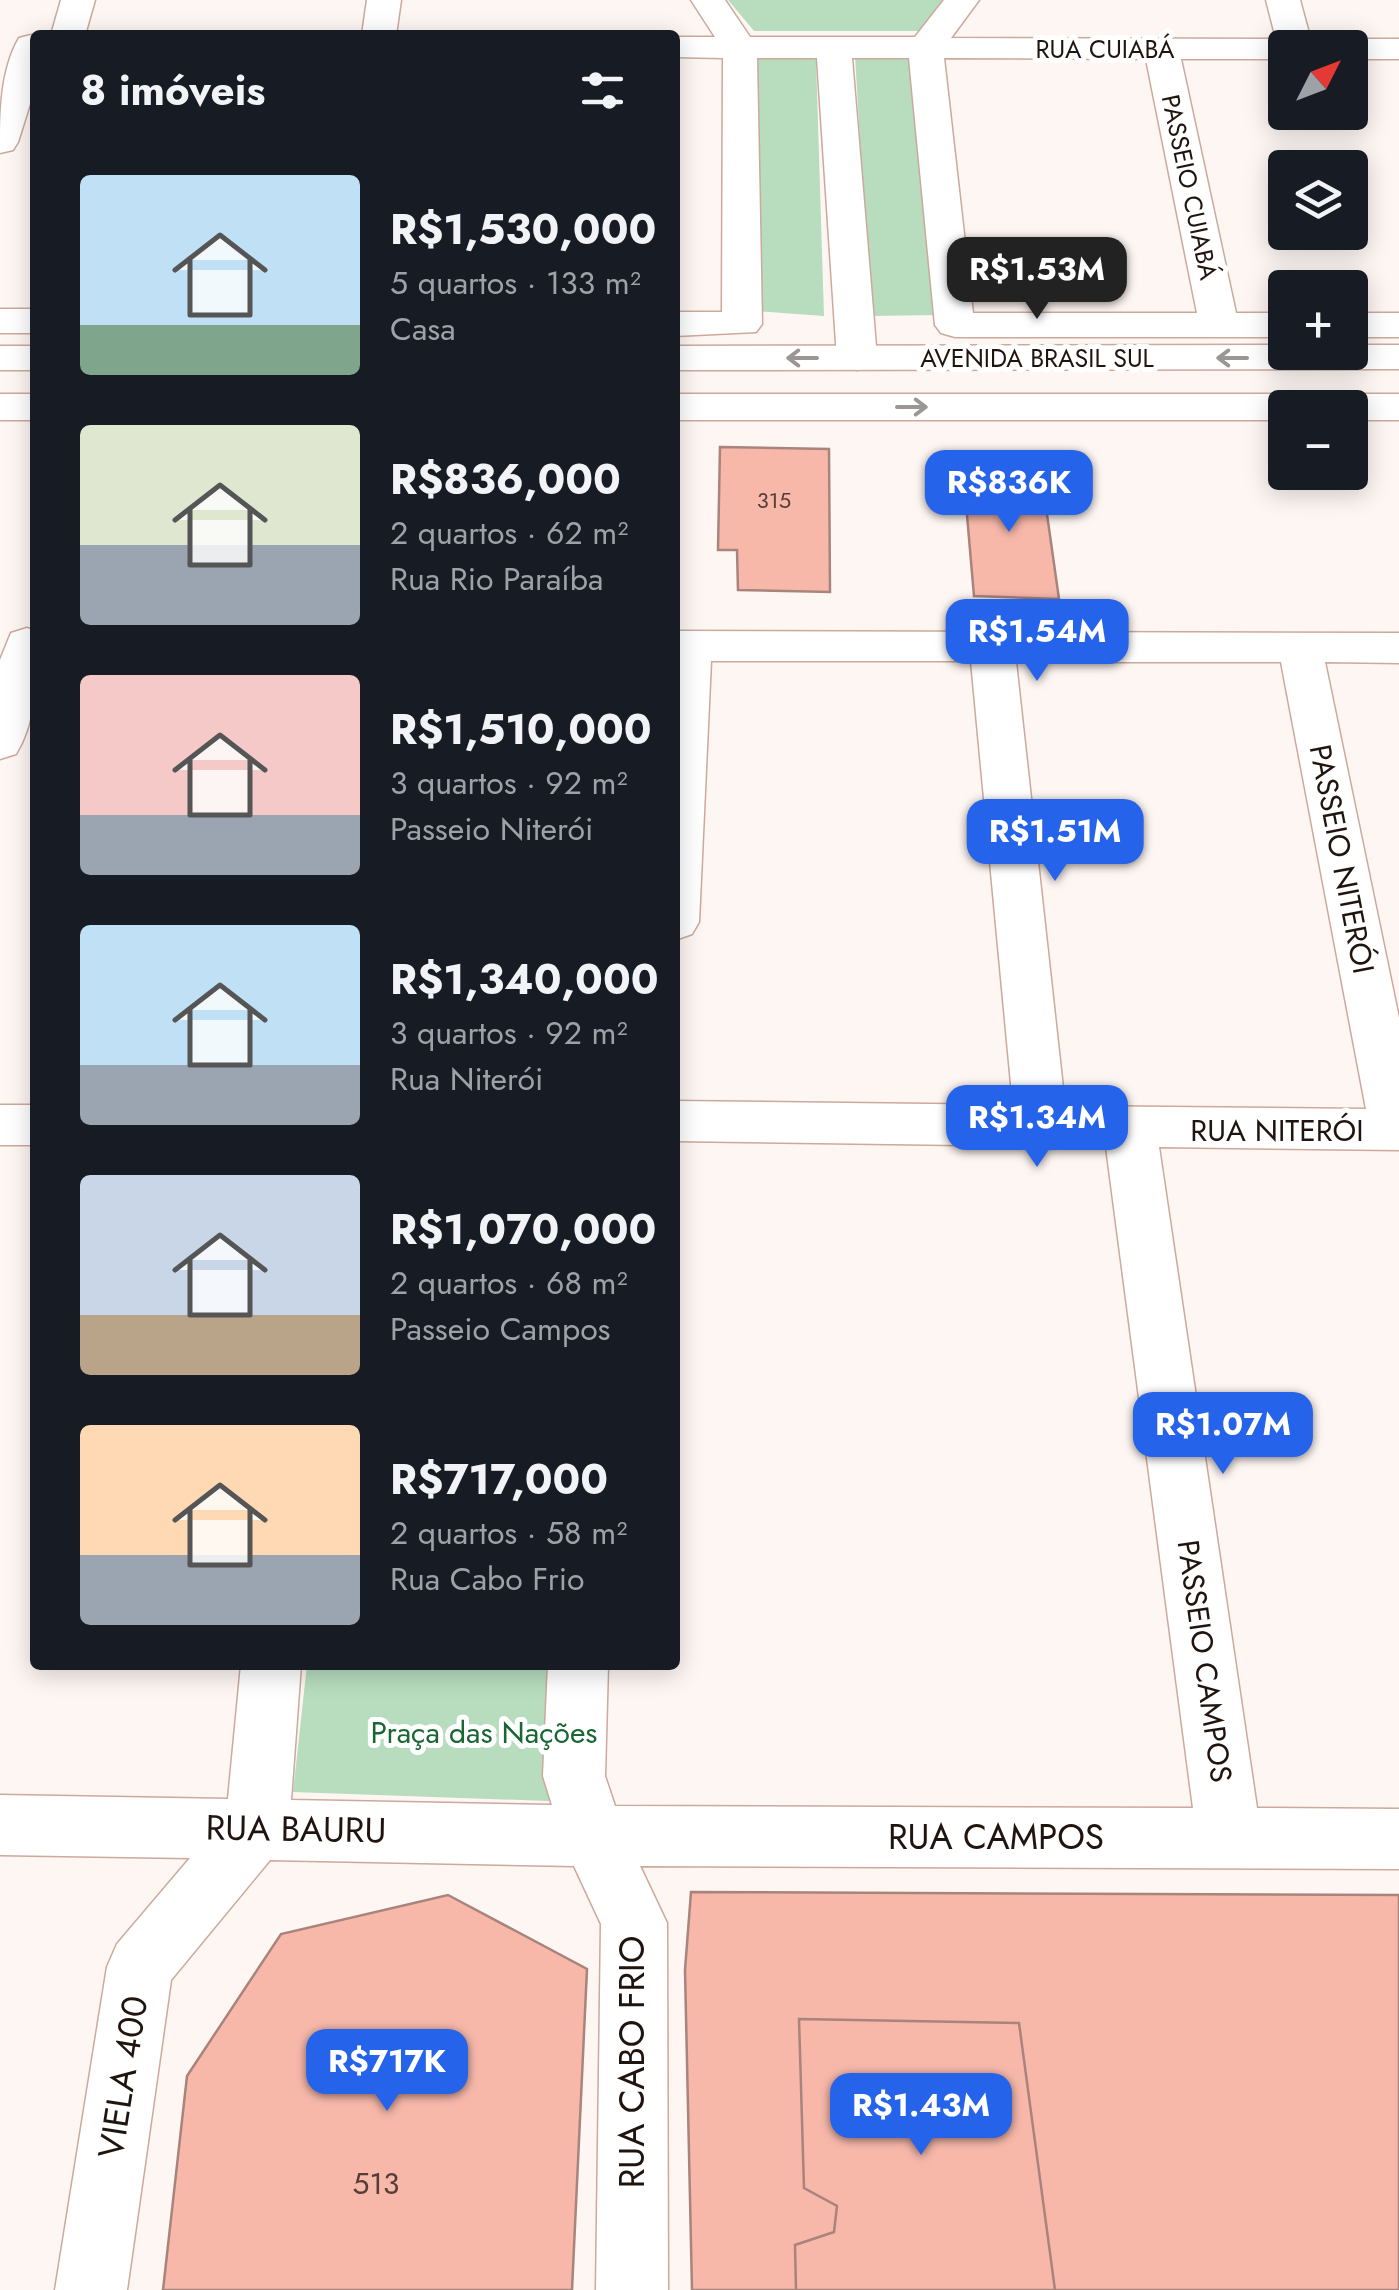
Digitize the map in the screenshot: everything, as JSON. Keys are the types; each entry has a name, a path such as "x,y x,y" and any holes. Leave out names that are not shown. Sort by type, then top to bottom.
{"main road":[{"path":"0,358 30,358"},
{"name":"AVENIDA BRASIL SUL","path":"680,358 1399,358"},
{"path":"0,407 30,407"},
{"name":"AVENIDA BRASIL SUL","path":"680,407 1399,407"}],"street":[{"path":"69,30 78,0"},
{"path":"380,30 384,0"},
{"path":"680,324 742,324 740,48 708,0"},
{"path":"962,0 925,48 955,324 1268,325"},
{"path":"1283,0 1291,30"},
{"path":"0,142 22,45"},
{"name":"RUA CUIABÁ","path":"680,48 1268,49"},
{"path":"834,48 857,358"},
{"name":"PASSEIO CUIABÁ","path":"1161,49 1220,325"},
{"path":"1368,49 1399,50"},
{"path":"0,321 30,321"},
{"path":"1368,325 1399,325"},
{"path":"0,743 21,643"},
{"path":"680,725 682,646 1399,648"},
{"path":"992,647 1041,1129"},
{"name":"PASSEIO NITERÓI","path":"1300,648 1398,1130"},
{"name":"RUA NITERÓI","path":"680,1122 1398,1130"},
{"path":"0,1125 30,1126"},
{"name":"PASSEIO CAMPOS","path":"1130,1129 1229,1837"},
{"path":"257,1827 271,1670"},
{"name":"RUA CABO FRIO","path":"578,1670 574,1776 593,1836 634,1923 632,2290"},
{"name":"RUA BAURU","path":"0,1824 593,1836"},
{"name":"VIELA 400","path":"91,2290 140,1968 257,1827"},
{"name":"RUA CAMPOS","path":"593,1836 1399,1839"}],"green space":[{"path":"728,0 946,0 921,31 754,31"},
{"path":"855,55 915,56 938,315 870,316"},
{"path":"752,56 816,59 824,316 756,311"},
{"name":"Praça das Nações","path":"306,1670 555,1670 549,1801 293,1792"}],"building":[{"path":"720,447 829,449 830,592 738,590 737,550 718,550"},
{"path":"963,469 1041,472 1059,599 974,596"},
{"path":"691,1892 1399,1895 1399,2290 692,2290 685,1970"},
{"path":"448,1895 587,1969 572,2290 163,2290 187,2076 281,1934"},
{"path":"799,2019 1019,2023 1055,2290 796,2290 795,2245 834,2232 837,2206 804,2188"}]}
